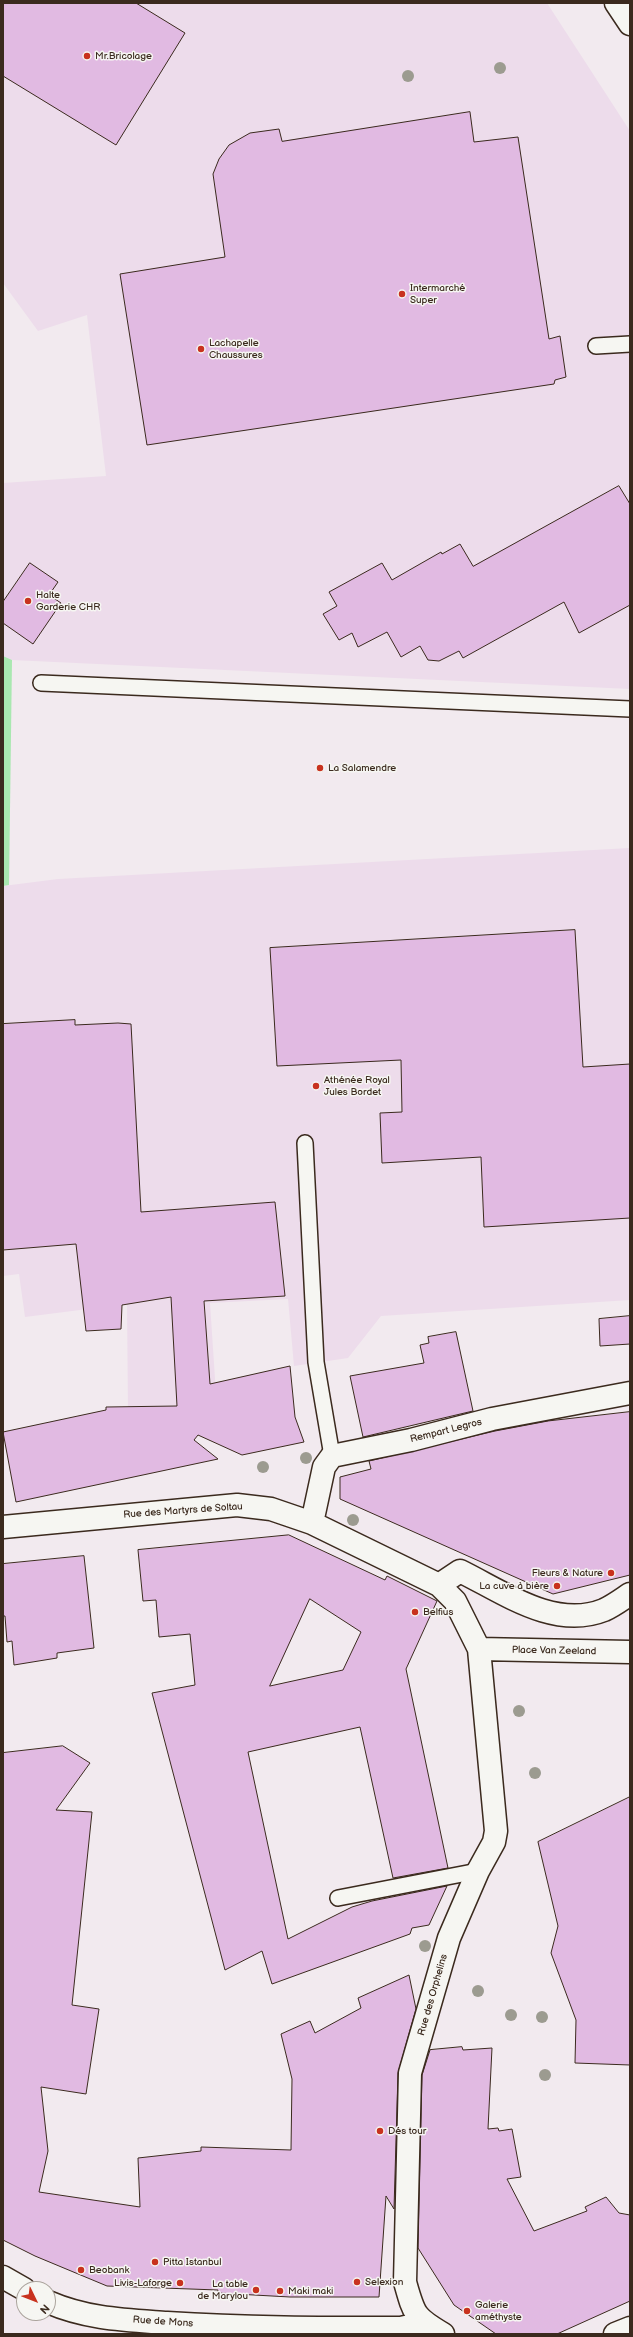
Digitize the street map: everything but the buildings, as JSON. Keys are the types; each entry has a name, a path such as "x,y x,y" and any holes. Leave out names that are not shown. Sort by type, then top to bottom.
{"street":[{"path":"616,3 630,24"},
{"name":"Rempart Legros","path":"332,1456 411,1440 492,1419 630,1393"},
{"path":"312,1522 324,1467 332,1456"},
{"name":"Rue des Martyrs de Soltau","path":"3,1527 237,1505 271,1508 312,1522 439,1585 455,1601 479,1649"},
{"path":"439,1585 460,1571 544,1613 575,1615 602,1610 630,1594"},
{"name":"Place Van Zeeland","path":"479,1649 630,1652"},
{"name":"Rue des Orphelins","path":"443,2334 423,2323 413,2310 405,2282 410,2073 449,1938 478,1872 494,1842 496,1831 479,1649"},
{"path":"3,2277 16,2284"},
{"name":"Rue de Mons","path":"56,2305 71,2312 100,2318 243,2328 401,2328 423,2323"},
{"path":"615,2334 630,2328"}],"lane":[{"path":"596,346 630,344"},
{"path":"41,683 630,709"},
{"path":"305,1143 316,1362 332,1456"},
{"path":"338,1898 478,1872"}],"shaded area":[{"path":"3,3 547,3 630,131 630,689 12,660 3,656 3,483 106,476 87,315 38,331 3,283"},
{"name":"Athénée Royal Jules Bordet","path":"630,848 630,1300 381,1316 348,1358 294,1366 288,1299 210,1303 217,1409 128,1412 127,1304 25,1317 19,1274 3,1276 3,886 58,879"}],"green space":[{"path":"3,656 12,660 9,885 3,886"}],"place":[{"name":"Mr.Bricolage","path":"87,56"},
{"name":"Intermarché Super","path":"402,294"},
{"name":"Lachapelle Chaussures","path":"201,349"},
{"name":"Halte Garderie CHR","path":"28,601"},
{"name":"La Salamendre","path":"320,768"},
{"name":"Athénée Royal Jules Bordet","path":"316,1086"},
{"name":"Fleurs & Nature","path":"611,1573"},
{"name":"La cuve à bière","path":"557,1586"},
{"name":"Belfius","path":"415,1612"},
{"name":"Dés tour","path":"380,2131"},
{"name":"Pitta Istanbul","path":"155,2262"},
{"name":"Beobank","path":"81,2270"},
{"name":"Selexion","path":"357,2282"},
{"name":"Livis-Laforge","path":"180,2283"},
{"name":"La table de Marylou","path":"256,2290"},
{"name":"Maki maki","path":"280,2291"},
{"name":"Galerie améthyste","path":"467,2311"}]}
